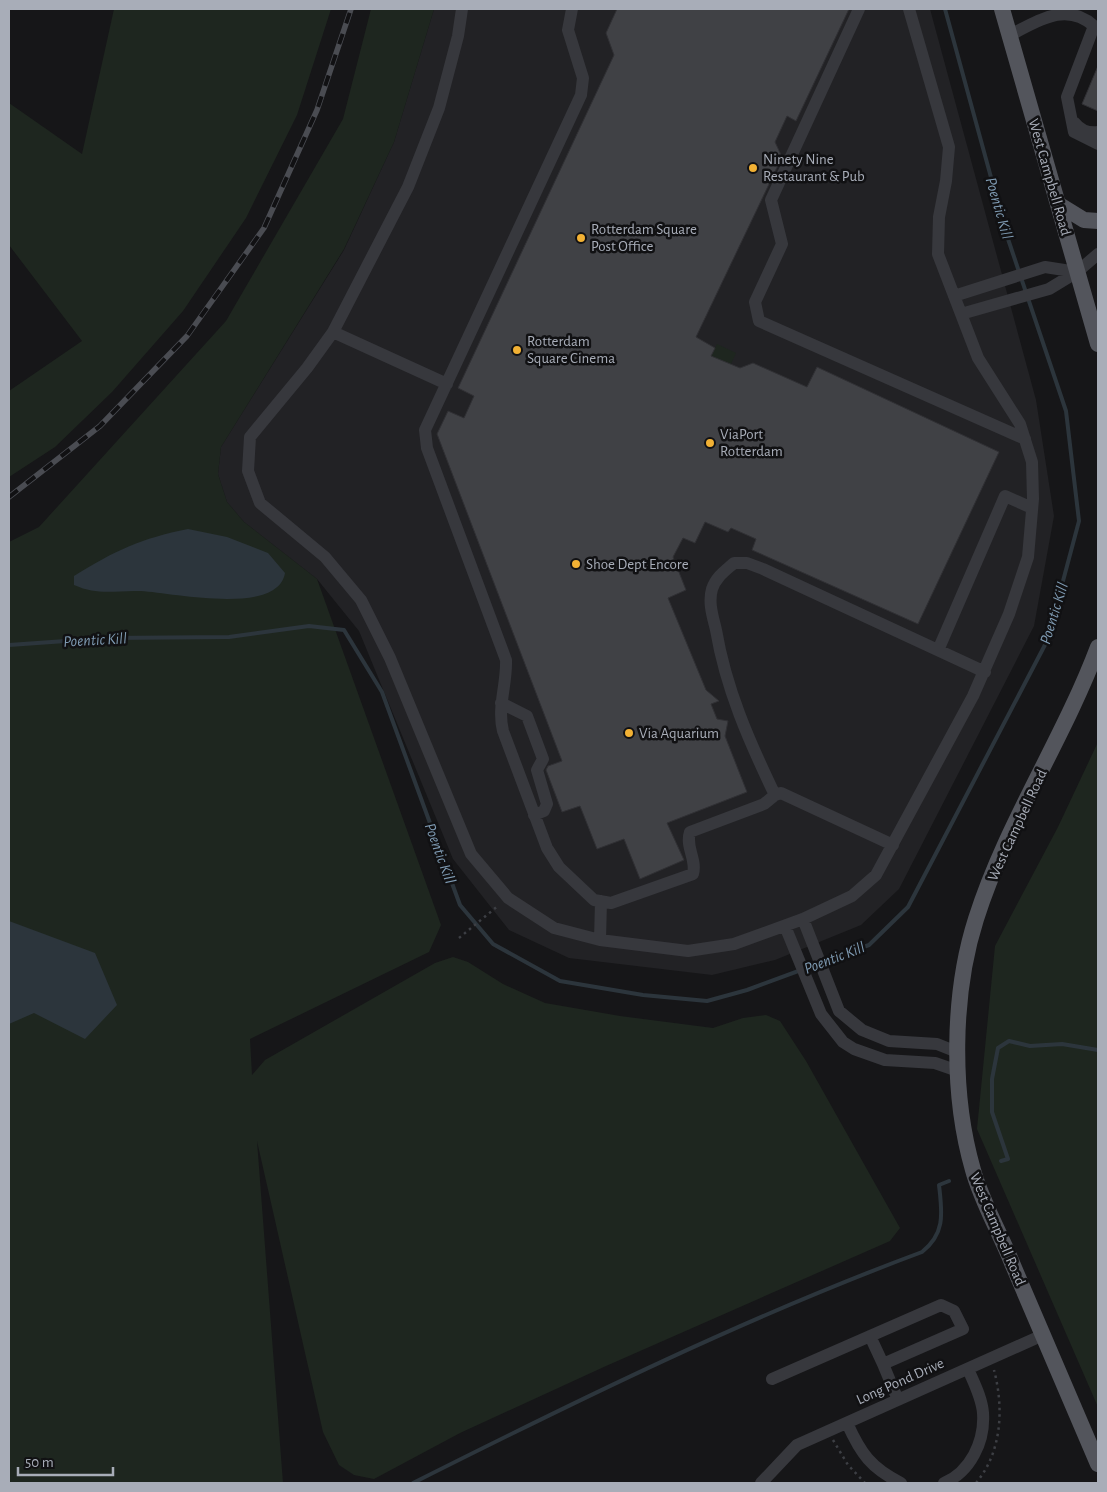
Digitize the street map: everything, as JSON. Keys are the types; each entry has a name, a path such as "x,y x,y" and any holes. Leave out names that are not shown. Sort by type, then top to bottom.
{"main road":[{"name":"West Campbell Road","path":"1002,9 1098,344"},
{"path":"1058,204 1084,220 1098,221"},
{"name":"West Campbell Road","path":"1098,647 1082,688 998,859 976,920 962,988 957,1052 960,1111 973,1172 1098,1464"}],"street":[{"path":"462,9 458,36 439,108 408,187 333,332 307,368 250,437 248,471 260,503 325,557 361,600 390,658 471,854 508,898 554,928 600,940 688,951 734,944 803,919 852,896 876,874 985,672 1009,614 1028,557 1032,508 1032,462 1020,424 978,358 938,254 939,217 946,181 949,147 909,9"},
{"path":"572,9 568,30 583,78 581,95 425,430 427,448 506,660 500,719 534,815 554,861 594,900 611,903 693,874 696,865 687,840 690,832 764,804 775,795 781,793 893,844"},
{"path":"859,9 771,200 782,244 755,302 759,321 1025,439"},
{"path":"1010,34 1050,16 1074,13 1091,20 1067,97 1074,132 1098,144"},
{"path":"1071,117 1079,128 1087,132 1098,132"},
{"path":"961,314 1050,289 1077,272 1098,254"},
{"path":"954,296 1045,267 1077,272"},
{"path":"333,332 447,384"},
{"path":"939,648 1005,496 1032,508"},
{"path":"775,795 752,748 733,701 719,656 710,604 712,591 722,573 734,563 747,563 939,648 985,672"},
{"path":"501,702 527,716 543,759 537,770 547,804 544,811 534,815"},
{"path":"600,940 601,901"},
{"path":"803,919 839,1011 862,1030 888,1040 937,1044 957,1052"},
{"path":"785,926 821,1014 830,1028 843,1042 854,1049 885,1060 935,1063 958,1071"},
{"path":"772,1379 941,1305 954,1311 963,1329 883,1364"},
{"name":"Long Pond Drive","path":"761,1483 798,1445 1043,1335"},
{"path":"870,1336 898,1400"},
{"name":"Long Pond Drive","path":"944,1483 957,1478 971,1462 982,1435 983,1413 978,1390 968,1369"},
{"name":"Long Pond Drive","path":"847,1423 860,1452 881,1473 902,1483"}],"path":[{"path":"458,938 498,906"},
{"path":"832,1437 848,1465 865,1483"}],"shaded area":[{"path":"114,9 331,9 297,115 246,218 183,311 112,392 55,447 9,477 9,391 82,341 9,245 9,103 82,154"},
{"path":"371,9 434,9 394,142 344,249 221,447 218,474 227,502 244,522 317,579 441,925 429,952 250,1039 252,1075 265,1060 435,963 453,957 468,962 503,984 545,1003 620,1016 713,1028 743,1018 766,1015 780,1021 806,1061 900,1228 890,1241 606,1366 460,1433 374,1479 354,1475 339,1465 323,1432 257,1141 283,1483 9,1483 9,542 39,527 226,321 343,119"},
{"name":"ViaPort Rotterdam","path":"434,9 930,9 1036,400 1054,516 1034,626 899,889 861,925 775,960 712,975 569,958 509,930 453,859 359,631 317,579 244,522 227,502 218,474 221,447 344,250 394,142"},
{"path":"717,344 736,353 731,364 724,361 723,364 710,358"},
{"path":"188,529 227,537 268,553 285,573 278,586 264,594 245,598 222,599 141,591 99,591 74,585 74,576 102,559 142,541"},
{"path":"1098,742 1098,1407 977,1129 995,946 1058,827"},
{"path":"9,921 95,953 117,1005 85,1039 34,1013 9,1024"}],"building":[{"name":"ViaPort Rotterdam","path":"617,9 849,9 796,121 787,116 775,142 782,157 696,337 715,348 711,356 740,368 753,363 807,387 817,367 999,452 918,624 752,550 756,539 731,528 728,532 705,522 695,543 683,538 673,557 686,590 668,598 706,690 719,701 711,704 717,719 728,721 725,736 747,792 667,823 684,860 640,879 624,839 597,849 580,806 562,812 546,770 548,766 562,761 437,434 448,411 464,418 474,396 458,388 614,55 606,33"},
{"path":"1098,66 1098,111 1082,104"}],"waterway":[{"name":"Poentic Kill","path":"9,645 108,638 229,637 309,626 344,630 382,692 460,905 493,944 560,981 643,995 707,1001 747,990 869,945 908,907 1047,641 1079,521 1066,411 1007,236 945,9"},
{"path":"1001,1161 1008,1159 992,1112 992,1079 998,1048 1009,1041 1030,1046 1062,1044 1098,1050"},
{"path":"413,1483 664,1360 792,1304 922,1252 930,1245 939,1230 941,1222 939,1185 949,1181"}],"railway":[{"path":"9,497 100,426 187,336 264,228 317,110 351,9"}],"place":[{"name":"Ninety Nine Restaurant & Pub","path":"753,168"},
{"name":"Rotterdam Square Post Office","path":"581,238"},
{"name":"Rotterdam Square Cinema","path":"517,350"},
{"name":"ViaPort Rotterdam","path":"710,443"},
{"name":"Shoe Dept Encore","path":"576,564"},
{"name":"Via Aquarium","path":"629,733"}]}
